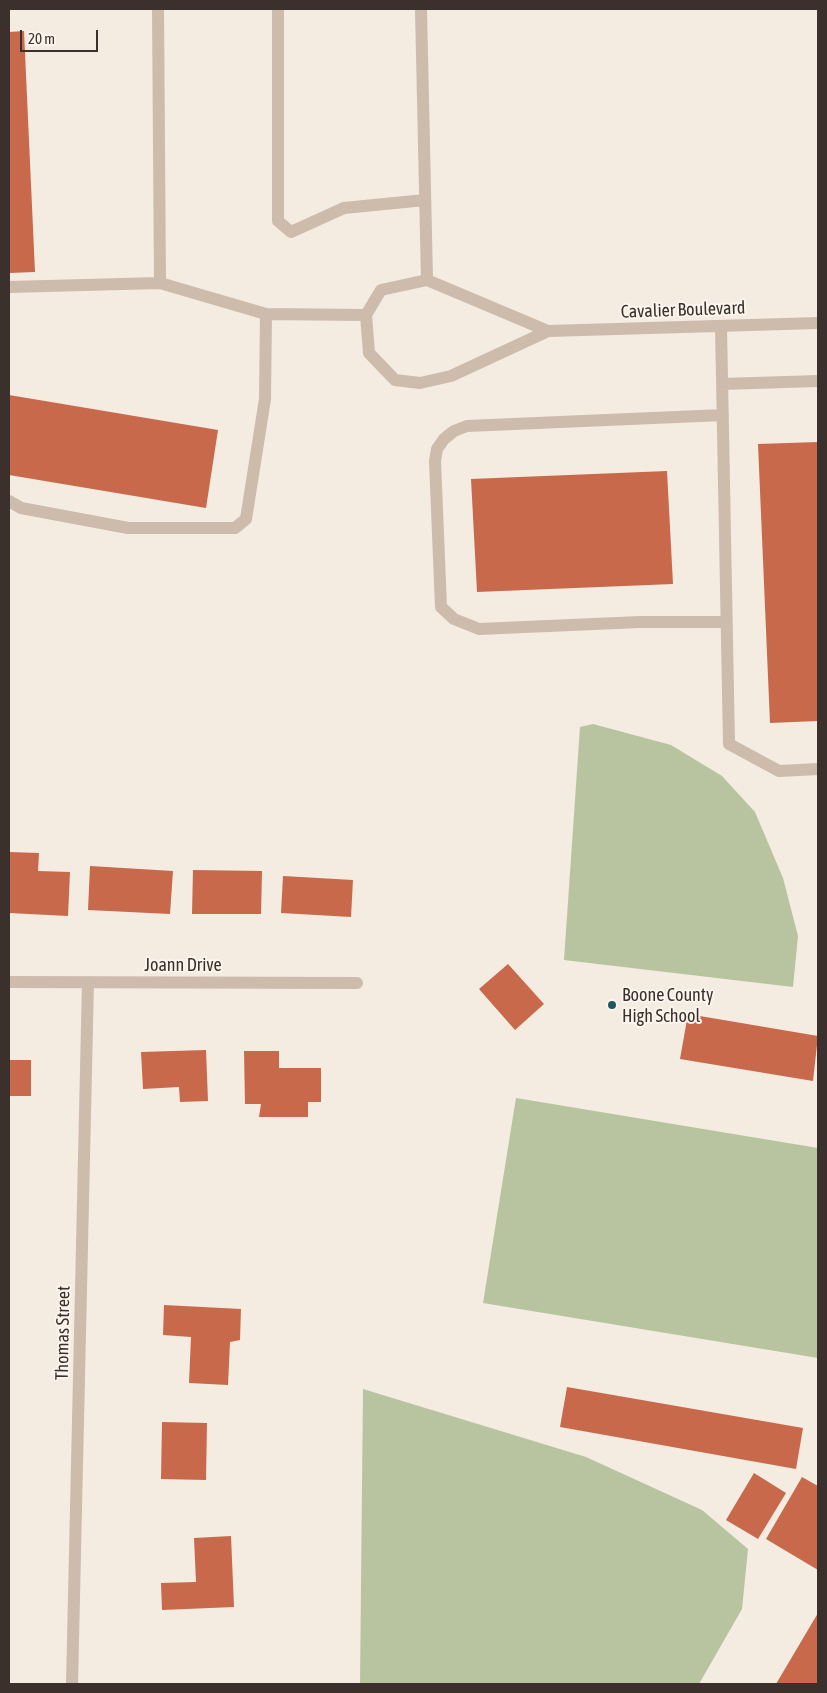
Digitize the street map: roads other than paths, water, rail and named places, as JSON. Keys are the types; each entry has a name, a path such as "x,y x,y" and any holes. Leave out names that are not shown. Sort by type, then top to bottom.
{"street":[{"path":"158,9 160,283"},
{"path":"278,9 278,221 291,232 344,208 425,200"},
{"path":"9,287 160,283 266,314 366,315 381,290 427,280 421,9"},
{"name":"Cavalier Boulevard","path":"427,280 548,331"},
{"path":"9,500 21,508 128,528 235,528 246,518 265,399 266,314"},
{"name":"Cavalier Boulevard","path":"366,315 369,353 395,380 420,383 451,376 548,331 818,323"},
{"path":"721,326 729,744 778,771 818,768"},
{"path":"722,384 818,381"},
{"path":"723,415 467,426 454,430 444,440 438,450 435,462 441,607 454,619 478,629 640,622 726,622"},
{"name":"Joann Drive","path":"9,982 358,983"},
{"name":"Thomas Street","path":"72,1684 88,982"}],"place":[{"name":"Boone County High School","path":"612,1005"}]}
